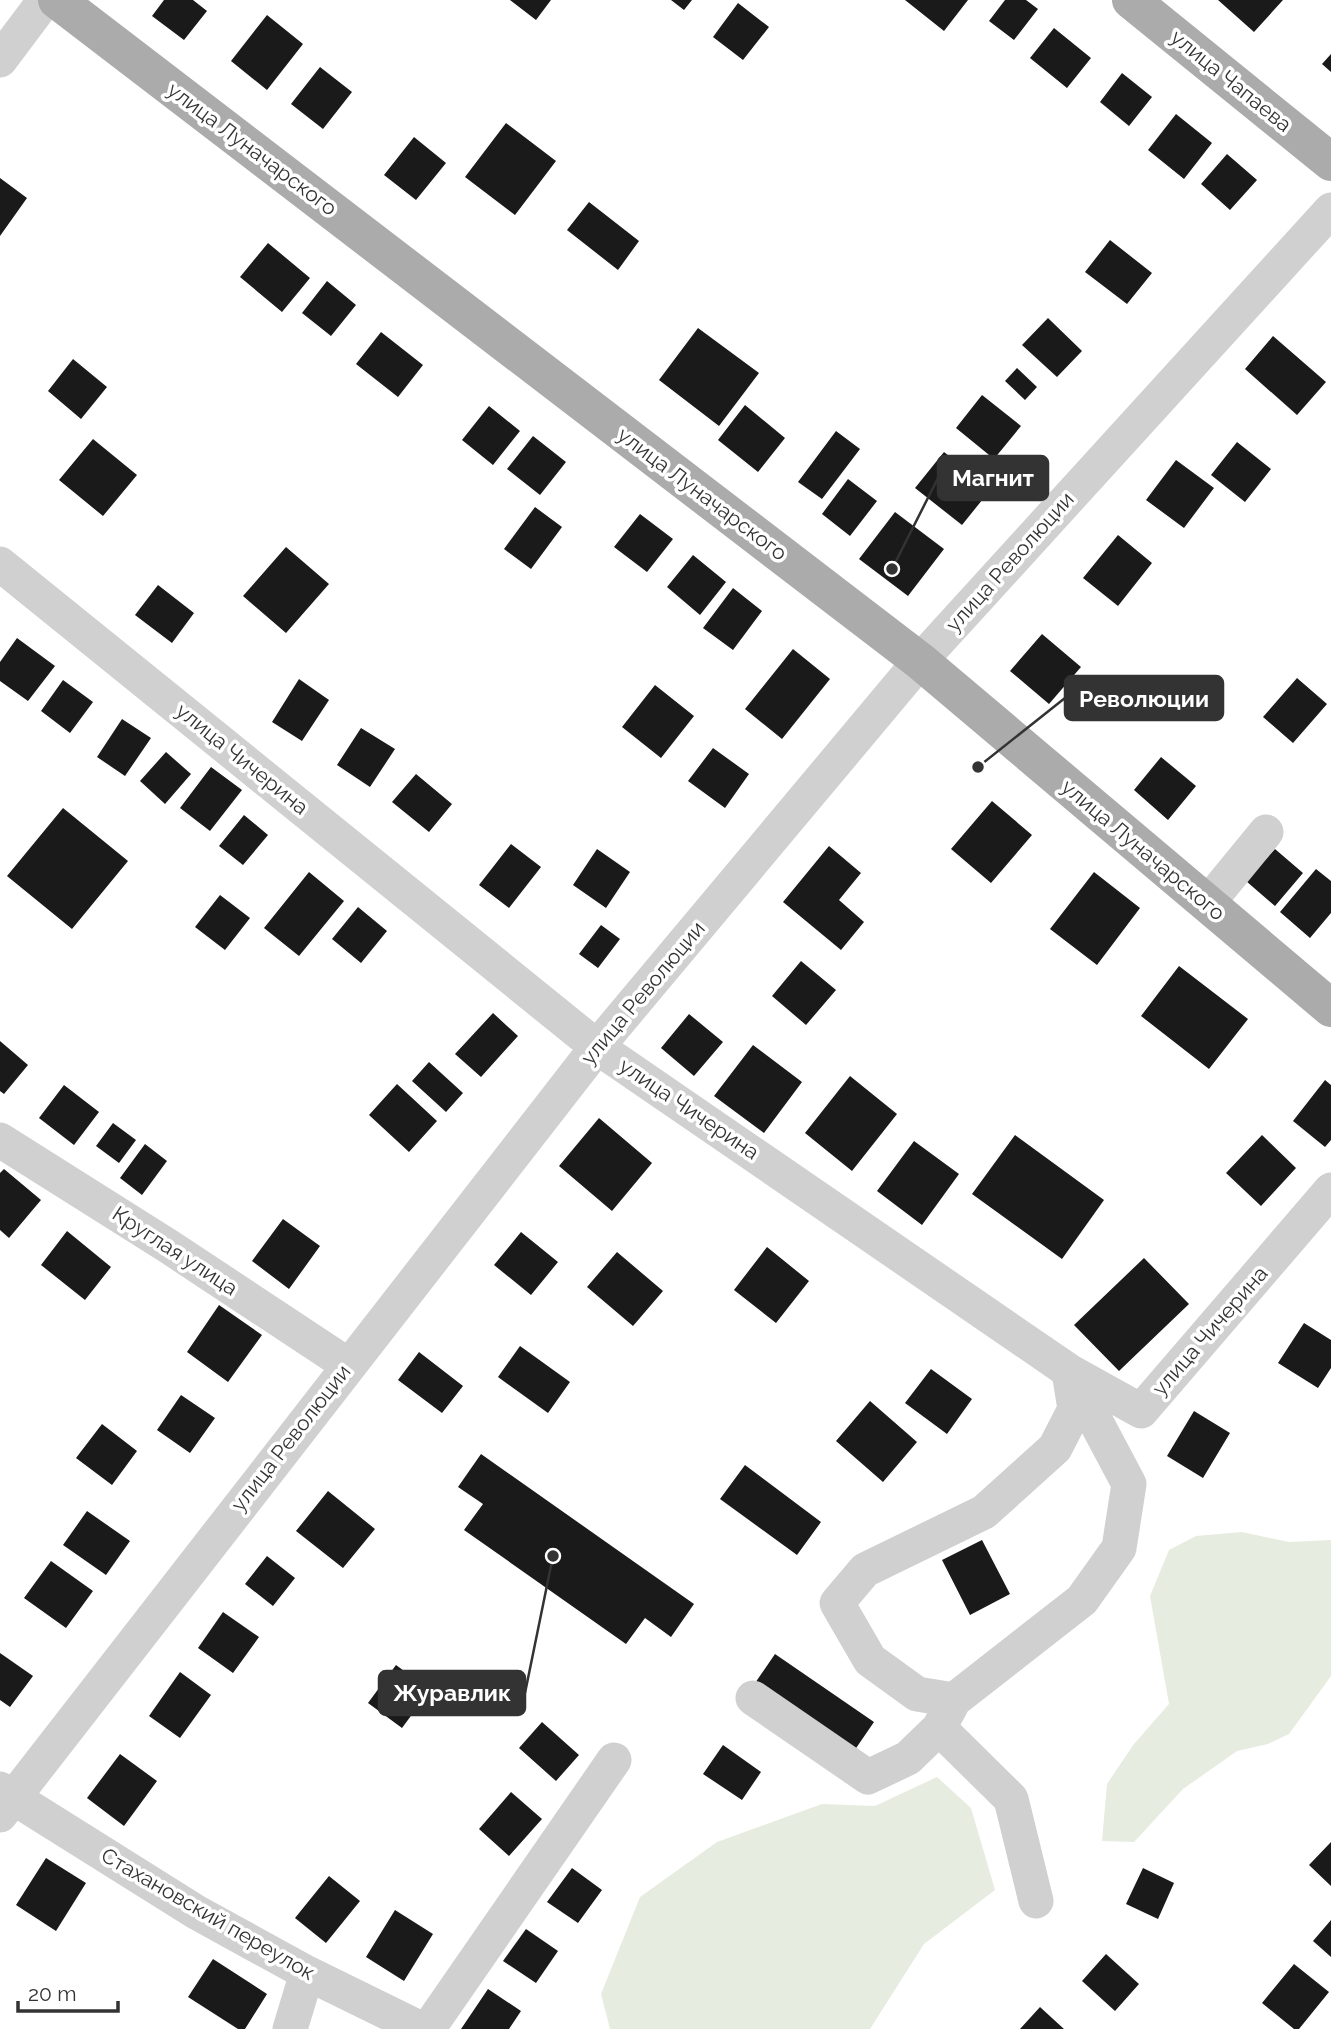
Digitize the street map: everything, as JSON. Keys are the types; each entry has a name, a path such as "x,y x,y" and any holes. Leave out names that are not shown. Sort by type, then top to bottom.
{"main road":[{"name":"улица Луначарского","path":"57,0 920,661 1331,1008"},
{"name":"улица Чапаева","path":"1130,0 1331,162"}],"street":[{"path":"0,60 45,0"},
{"name":"улица Революции","path":"4,1800 597,1047 920,661 1331,210"},
{"name":"улица Чичерина","path":"0,564 597,1047 1069,1371 1141,1412 1331,1190"},
{"path":"1207,904 1266,832"},
{"name":"Круглая улица","path":"0,1140 168,1246 348,1365"},
{"path":"753,1698 868,1777 908,1758 946,1714 1082,1600 1119,1548 1129,1484 1069,1371"},
{"path":"1036,1901 1011,1799 946,1714 870,1660 837,1603 865,1570 984,1512 1055,1448 1075,1409 1069,1371"},
{"path":"428,2029 614,1760"},
{"name":"Стахановский переулок","path":"4,1800 196,1912 421,2029"},
{"path":"289,2029 307,1972"}],"shaded area":[{"path":"1242,1532 1289,1542 1331,1540 1331,1676 1289,1734 1268,1744 1237,1751 1183,1789 1134,1842 1102,1841 1107,1784 1134,1744 1169,1704 1150,1596 1169,1550 1196,1536"},
{"path":"937,1777 971,1808 995,1890 924,1944 870,2029 610,2029 601,1994 640,1897 717,1842 822,1804 875,1806"}],"building":[{"path":"164,0 193,0 207,11 184,40 152,16"},
{"path":"510,0 551,0 536,20"},
{"path":"671,0 692,0 684,10"},
{"path":"905,0 968,0 944,31"},
{"path":"1005,0 1026,0 1038,9 1014,40 989,21"},
{"path":"1218,0 1283,0 1254,32"},
{"path":"738,3 769,27 743,60 713,37"},
{"path":"267,15 303,44 267,90 231,61"},
{"path":"1054,28 1091,58 1067,88 1030,58"},
{"path":"1331,54 1331,72 1322,64"},
{"path":"320,67 352,92 323,129 291,104"},
{"path":"1122,73 1152,97 1129,126 1100,102"},
{"path":"1176,114 1212,143 1184,179 1148,150"},
{"path":"506,123 556,161 515,215 465,177"},
{"path":"414,137 446,163 416,200 384,175"},
{"path":"1227,154 1257,180 1230,210 1201,184"},
{"path":"0,178 27,198 0,236"},
{"path":"589,202 639,241 618,270 567,230"},
{"path":"1110,240 1152,273 1127,304 1085,272"},
{"path":"268,243 310,278 282,312 240,277"},
{"path":"327,281 356,305 331,336 302,313"},
{"path":"1048,318 1082,351 1057,377 1022,345"},
{"path":"698,328 759,373 719,426 659,380"},
{"path":"381,332 423,365 398,397 356,364"},
{"path":"1273,336 1326,382 1297,415 1245,369"},
{"path":"73,359 107,387 81,419 48,391"},
{"path":"1017,368 1037,387 1025,400 1005,381"},
{"path":"982,395 1021,426 994,459 956,428"},
{"path":"745,405 785,438 758,472 718,440"},
{"path":"489,406 520,431 493,465 462,440"},
{"path":"836,431 860,449 822,499 798,482"},
{"path":"533,436 566,462 540,495 507,469"},
{"path":"93,439 137,475 103,516 59,480"},
{"path":"1237,442 1271,469 1245,502 1211,475"},
{"path":"944,452 991,489 962,525 915,488"},
{"path":"1176,460 1214,488 1184,528 1146,500"},
{"path":"848,479 877,501 850,536 822,514"},
{"path":"535,507 562,527 531,569 504,549"},
{"path":"895,512 944,549 908,596 859,559"},
{"path":"640,514 673,539 647,572 614,547"},
{"path":"1118,535 1152,563 1118,606 1083,578"},
{"path":"286,547 329,584 286,633 243,596"},
{"path":"693,555 726,582 700,615 667,587"},
{"path":"158,585 194,613 172,643 135,615"},
{"path":"733,588 762,611 733,650 703,628"},
{"path":"1042,634 1081,667 1049,704 1010,671"},
{"path":"17,638 55,666 28,701 0,681 0,662"},
{"path":"793,649 830,679 782,739 745,709"},
{"path":"1297,678 1327,704 1293,743 1263,717"},
{"path":"299,679 329,700 302,741 272,722"},
{"path":"63,680 93,702 70,733 41,711"},
{"path":"655,685 694,716 661,758 622,727"},
{"path":"122,719 151,738 125,776 97,757"},
{"path":"361,728 395,749 370,787 337,765"},
{"path":"713,748 749,774 725,808 688,781"},
{"path":"166,752 191,774 165,804 140,781"},
{"path":"1161,757 1196,786 1168,820 1134,790"},
{"path":"211,767 242,790 210,831 180,808"},
{"path":"416,774 452,804 429,832 392,802"},
{"path":"992,801 1032,835 991,883 951,849"},
{"path":"63,808 128,861 72,929 7,876"},
{"path":"244,815 268,835 243,865 219,846"},
{"path":"511,844 541,867 509,908 479,885"},
{"path":"829,846 861,873 839,900 864,922 841,950 783,902"},
{"path":"597,849 630,872 606,908 573,885"},
{"path":"1275,849 1303,873 1275,906 1246,881"},
{"path":"1316,869 1331,881 1331,913 1310,938 1280,912"},
{"path":"309,872 344,901 299,956 264,928"},
{"path":"1094,872 1140,908 1097,965 1050,929"},
{"path":"220,895 250,918 225,950 195,927"},
{"path":"358,907 387,931 361,963 332,939"},
{"path":"601,925 620,939 598,968 579,954"},
{"path":"801,961 836,990 806,1025 772,996"},
{"path":"1179,966 1248,1019 1209,1069 1141,1016"},
{"path":"493,1013 518,1036 481,1077 455,1054"},
{"path":"689,1014 723,1042 694,1076 661,1048"},
{"path":"0,1041 28,1065 4,1094 0,1091"},
{"path":"753,1045 802,1082 764,1133 714,1096"},
{"path":"429,1062 463,1093 446,1112 412,1081"},
{"path":"850,1076 897,1114 852,1171 805,1133"},
{"path":"1325,1080 1331,1085 1331,1140 1325,1147 1293,1121"},
{"path":"397,1084 437,1121 409,1152 369,1115"},
{"path":"64,1085 99,1112 74,1145 39,1118"},
{"path":"599,1118 652,1163 612,1211 559,1166"},
{"path":"113,1123 136,1140 119,1163 96,1146"},
{"path":"1015,1135 1104,1200 1062,1259 972,1194"},
{"path":"1262,1135 1296,1168 1261,1206 1226,1173"},
{"path":"914,1141 959,1174 922,1225 877,1191"},
{"path":"145,1144 167,1161 142,1195 120,1178"},
{"path":"4,1169 41,1200 9,1238 0,1230 0,1173"},
{"path":"283,1219 320,1246 289,1289 252,1261"},
{"path":"67,1231 111,1267 85,1300 41,1265"},
{"path":"521,1232 558,1262 531,1295 494,1265"},
{"path":"767,1247 809,1281 776,1323 734,1290"},
{"path":"617,1252 663,1291 633,1326 587,1287"},
{"path":"1144,1258 1189,1304 1119,1371 1074,1325"},
{"path":"219,1305 262,1335 228,1382 187,1352"},
{"path":"1304,1323 1331,1340 1331,1368 1318,1388 1278,1363"},
{"path":"520,1346 570,1382 548,1413 498,1377"},
{"path":"419,1352 463,1386 442,1413 398,1380"},
{"path":"931,1369 972,1399 947,1434 905,1403"},
{"path":"181,1395 215,1418 190,1453 157,1430"},
{"path":"870,1401 917,1442 883,1482 836,1441"},
{"path":"1194,1411 1230,1433 1203,1478 1167,1456"},
{"path":"102,1424 137,1451 112,1485 76,1458"},
{"path":"481,1454 694,1604 671,1637 645,1618 626,1644 464,1530 483,1504 458,1487"},
{"path":"745,1465 821,1522 797,1555 720,1499"},
{"path":"328,1491 375,1529 343,1568 296,1531"},
{"path":"87,1511 130,1541 106,1575 63,1545"},
{"path":"982,1540 1010,1594 970,1615 942,1560"},
{"path":"267,1556 295,1578 273,1606 245,1584"},
{"path":"51,1561 93,1591 66,1628 24,1598"},
{"path":"223,1612 259,1637 233,1673 198,1648"},
{"path":"0,1653 33,1676 10,1707 0,1700"},
{"path":"775,1654 874,1722 852,1754 753,1686"},
{"path":"396,1665 430,1690 402,1728 368,1703"},
{"path":"180,1672 211,1695 180,1738 149,1716"},
{"path":"542,1722 579,1755 556,1781 519,1748"},
{"path":"723,1745 761,1772 742,1800 703,1774"},
{"path":"120,1754 157,1781 124,1826 87,1798"},
{"path":"511,1792 542,1819 509,1856 479,1829"},
{"path":"1331,1842 1331,1886 1309,1865"},
{"path":"46,1858 86,1883 56,1931 16,1905"},
{"path":"572,1868 602,1890 578,1923 547,1902"},
{"path":"1143,1868 1174,1883 1158,1919 1126,1904"},
{"path":"329,1876 360,1901 326,1943 295,1918"},
{"path":"395,1910 433,1934 404,1981 366,1957"},
{"path":"1331,1920 1331,1957 1313,1941"},
{"path":"526,1929 558,1951 536,1983 503,1961"},
{"path":"1106,1954 1139,1984 1115,2011 1082,1981"},
{"path":"213,1959 267,1994 245,2029 238,2029 188,1997"},
{"path":"1294,1964 1329,1992 1299,2029 1294,2029 1262,2003"},
{"path":"488,1989 521,2011 509,2029 461,2029"},
{"path":"1040,2007 1064,2029 1020,2029"}],"place":[{"name":"Магнит","path":"892,569"},
{"name":"Революции","path":"978,767"},
{"name":"Журавлик","path":"553,1556"}]}
